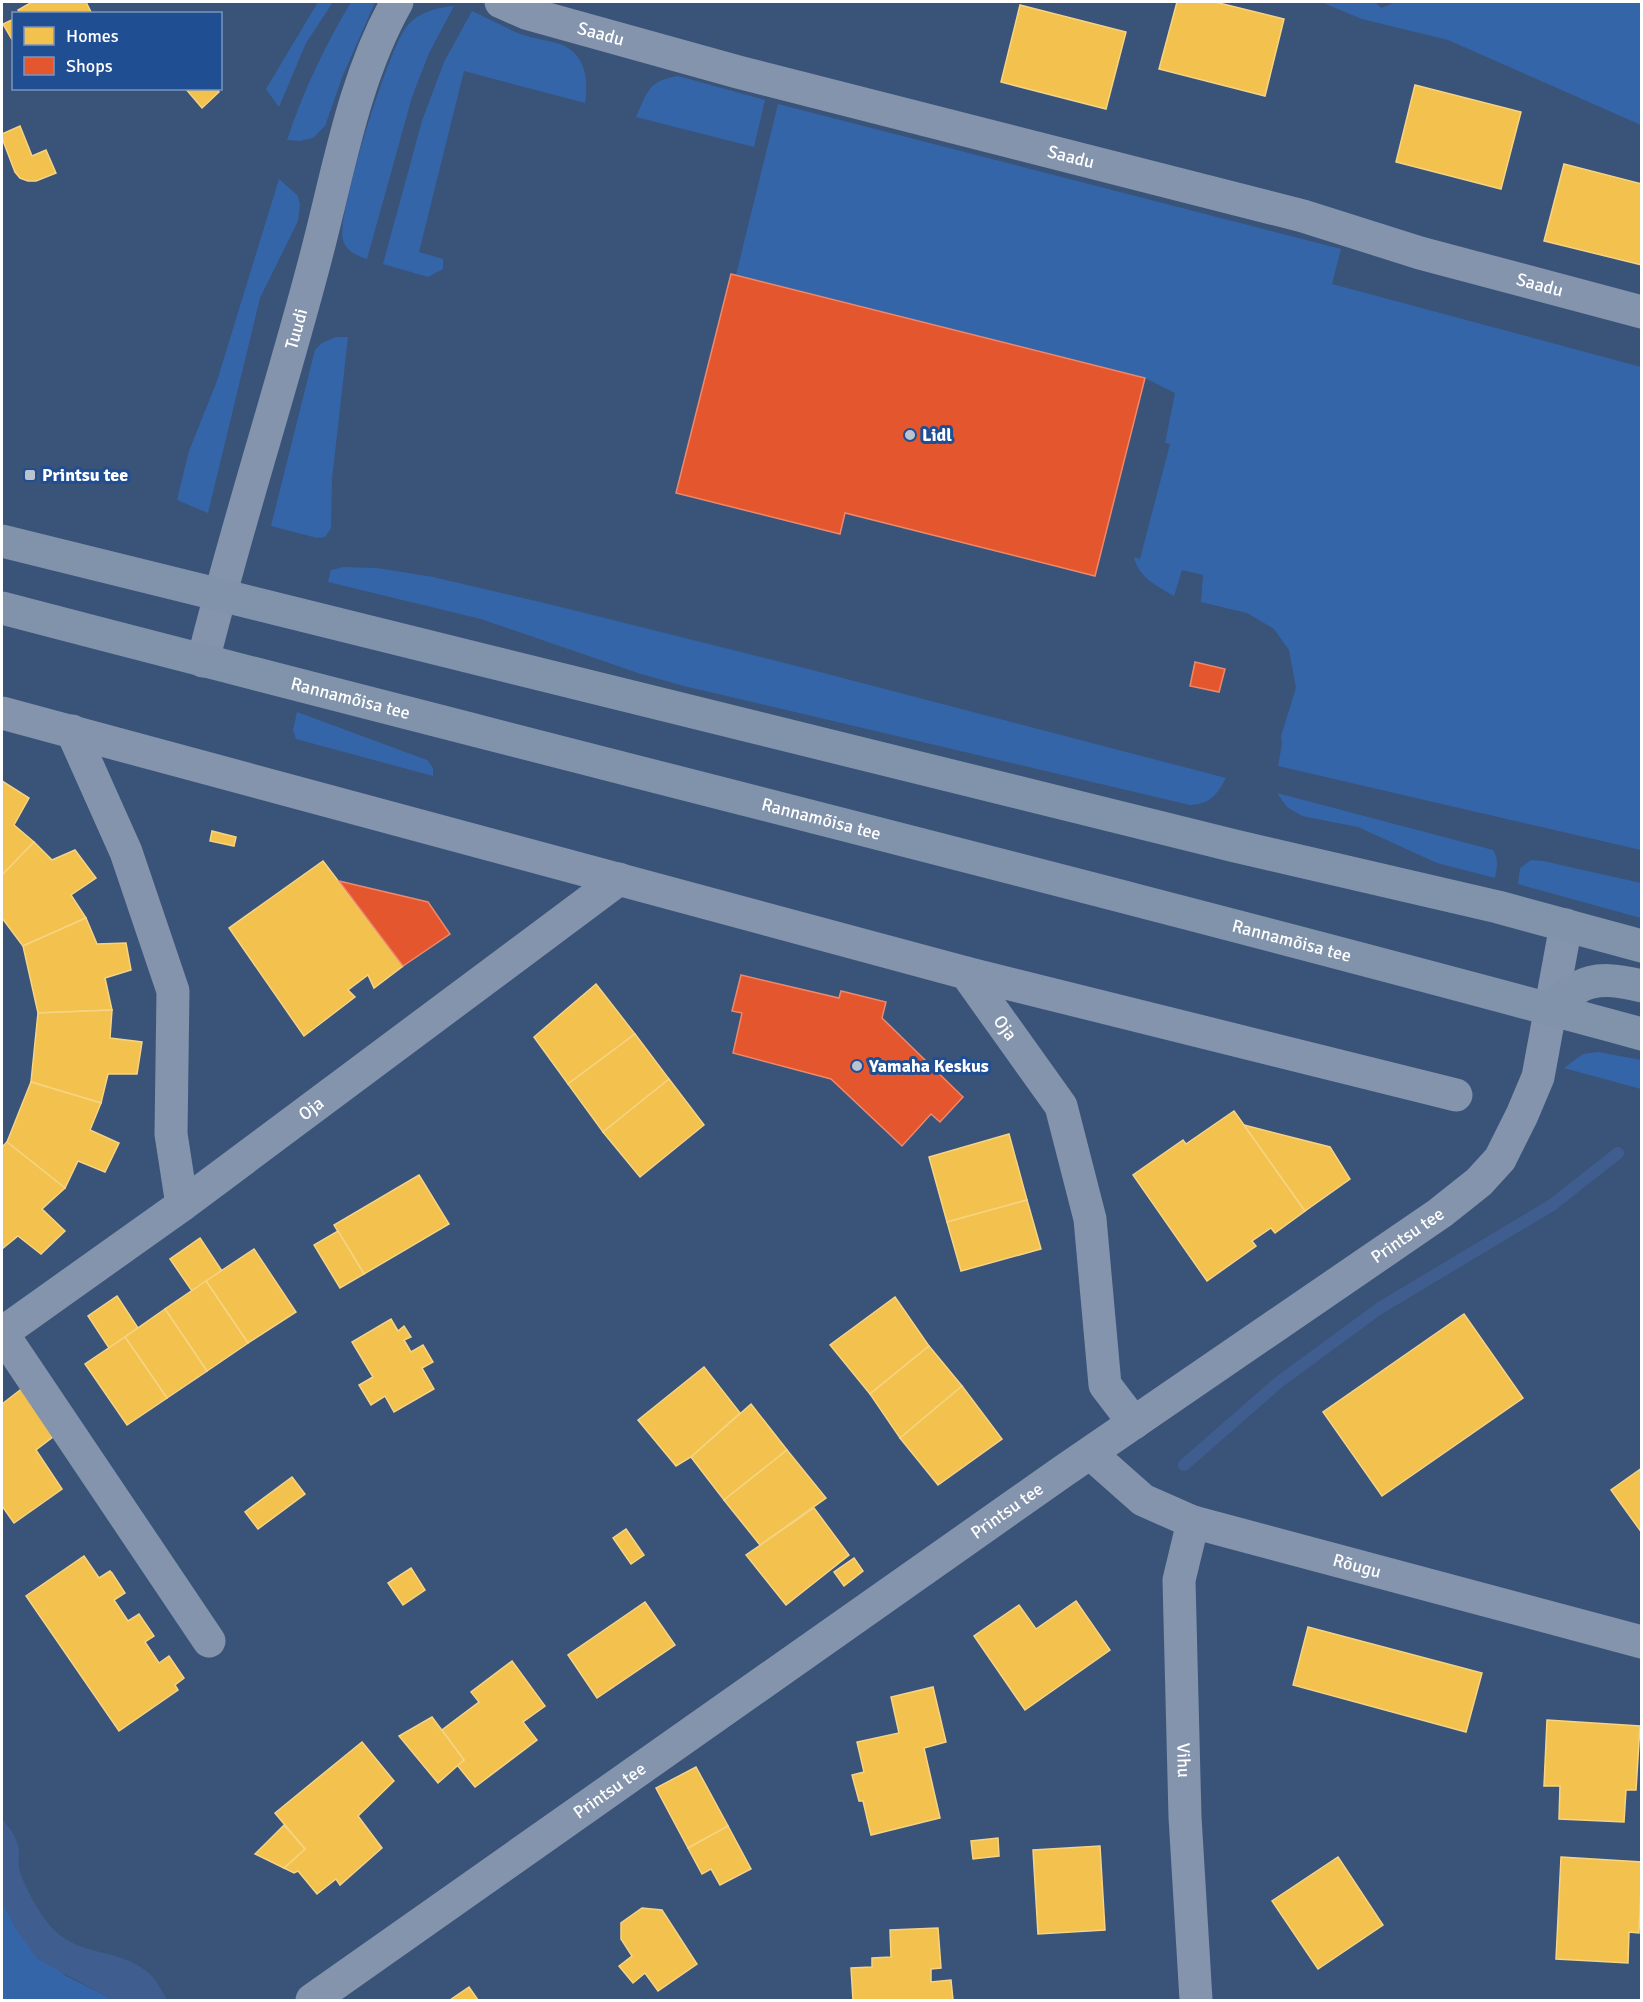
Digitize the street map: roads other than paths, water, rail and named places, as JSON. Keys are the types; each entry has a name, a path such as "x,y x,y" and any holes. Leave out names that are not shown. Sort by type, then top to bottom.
{"main road":[{"path":"2,541 1235,846 1566,925 1641,946"},
{"name":"Rannamõisa tee","path":"2,608 1552,1009 1641,1034"},
{"path":"1552,1009 1577,987 1603,980 1641,986"}],"street":[{"name":"Tuudi","path":"203,661 219,596 311,274 351,115 382,28 397,2"},
{"name":"Saadu","path":"501,2 526,13 738,72 1303,216 1420,253 1641,312"},
{"path":"2,713 966,973 1456,1095"},
{"path":"72,731 126,852 173,991 171,1134 182,1205"},
{"name":"Oja","path":"2,1333 182,1205 619,879"},
{"name":"Printsu tee","path":"312,2001 1062,1472 1440,1213 1479,1182 1500,1160 1538,1077 1566,925"},
{"name":"Oja","path":"966,973 1061,1106 1090,1219 1105,1385 1134,1423"},
{"path":"2,1333 209,1641"},
{"name":"Rõugu","path":"1091,1454 1143,1500 1193,1522 1641,1642"},
{"name":"Vihu","path":"1193,1522 1179,1580 1185,1817 1196,2001"}],"waterway":[{"path":"1184,1465 1279,1382 1380,1308 1552,1205 1618,1153"}],"place":[{"name":"Lidl","path":"910,435"},
{"name":"Printsu tee","path":"30,475"},
{"name":"Yamaha Keskus","path":"857,1066"}]}
